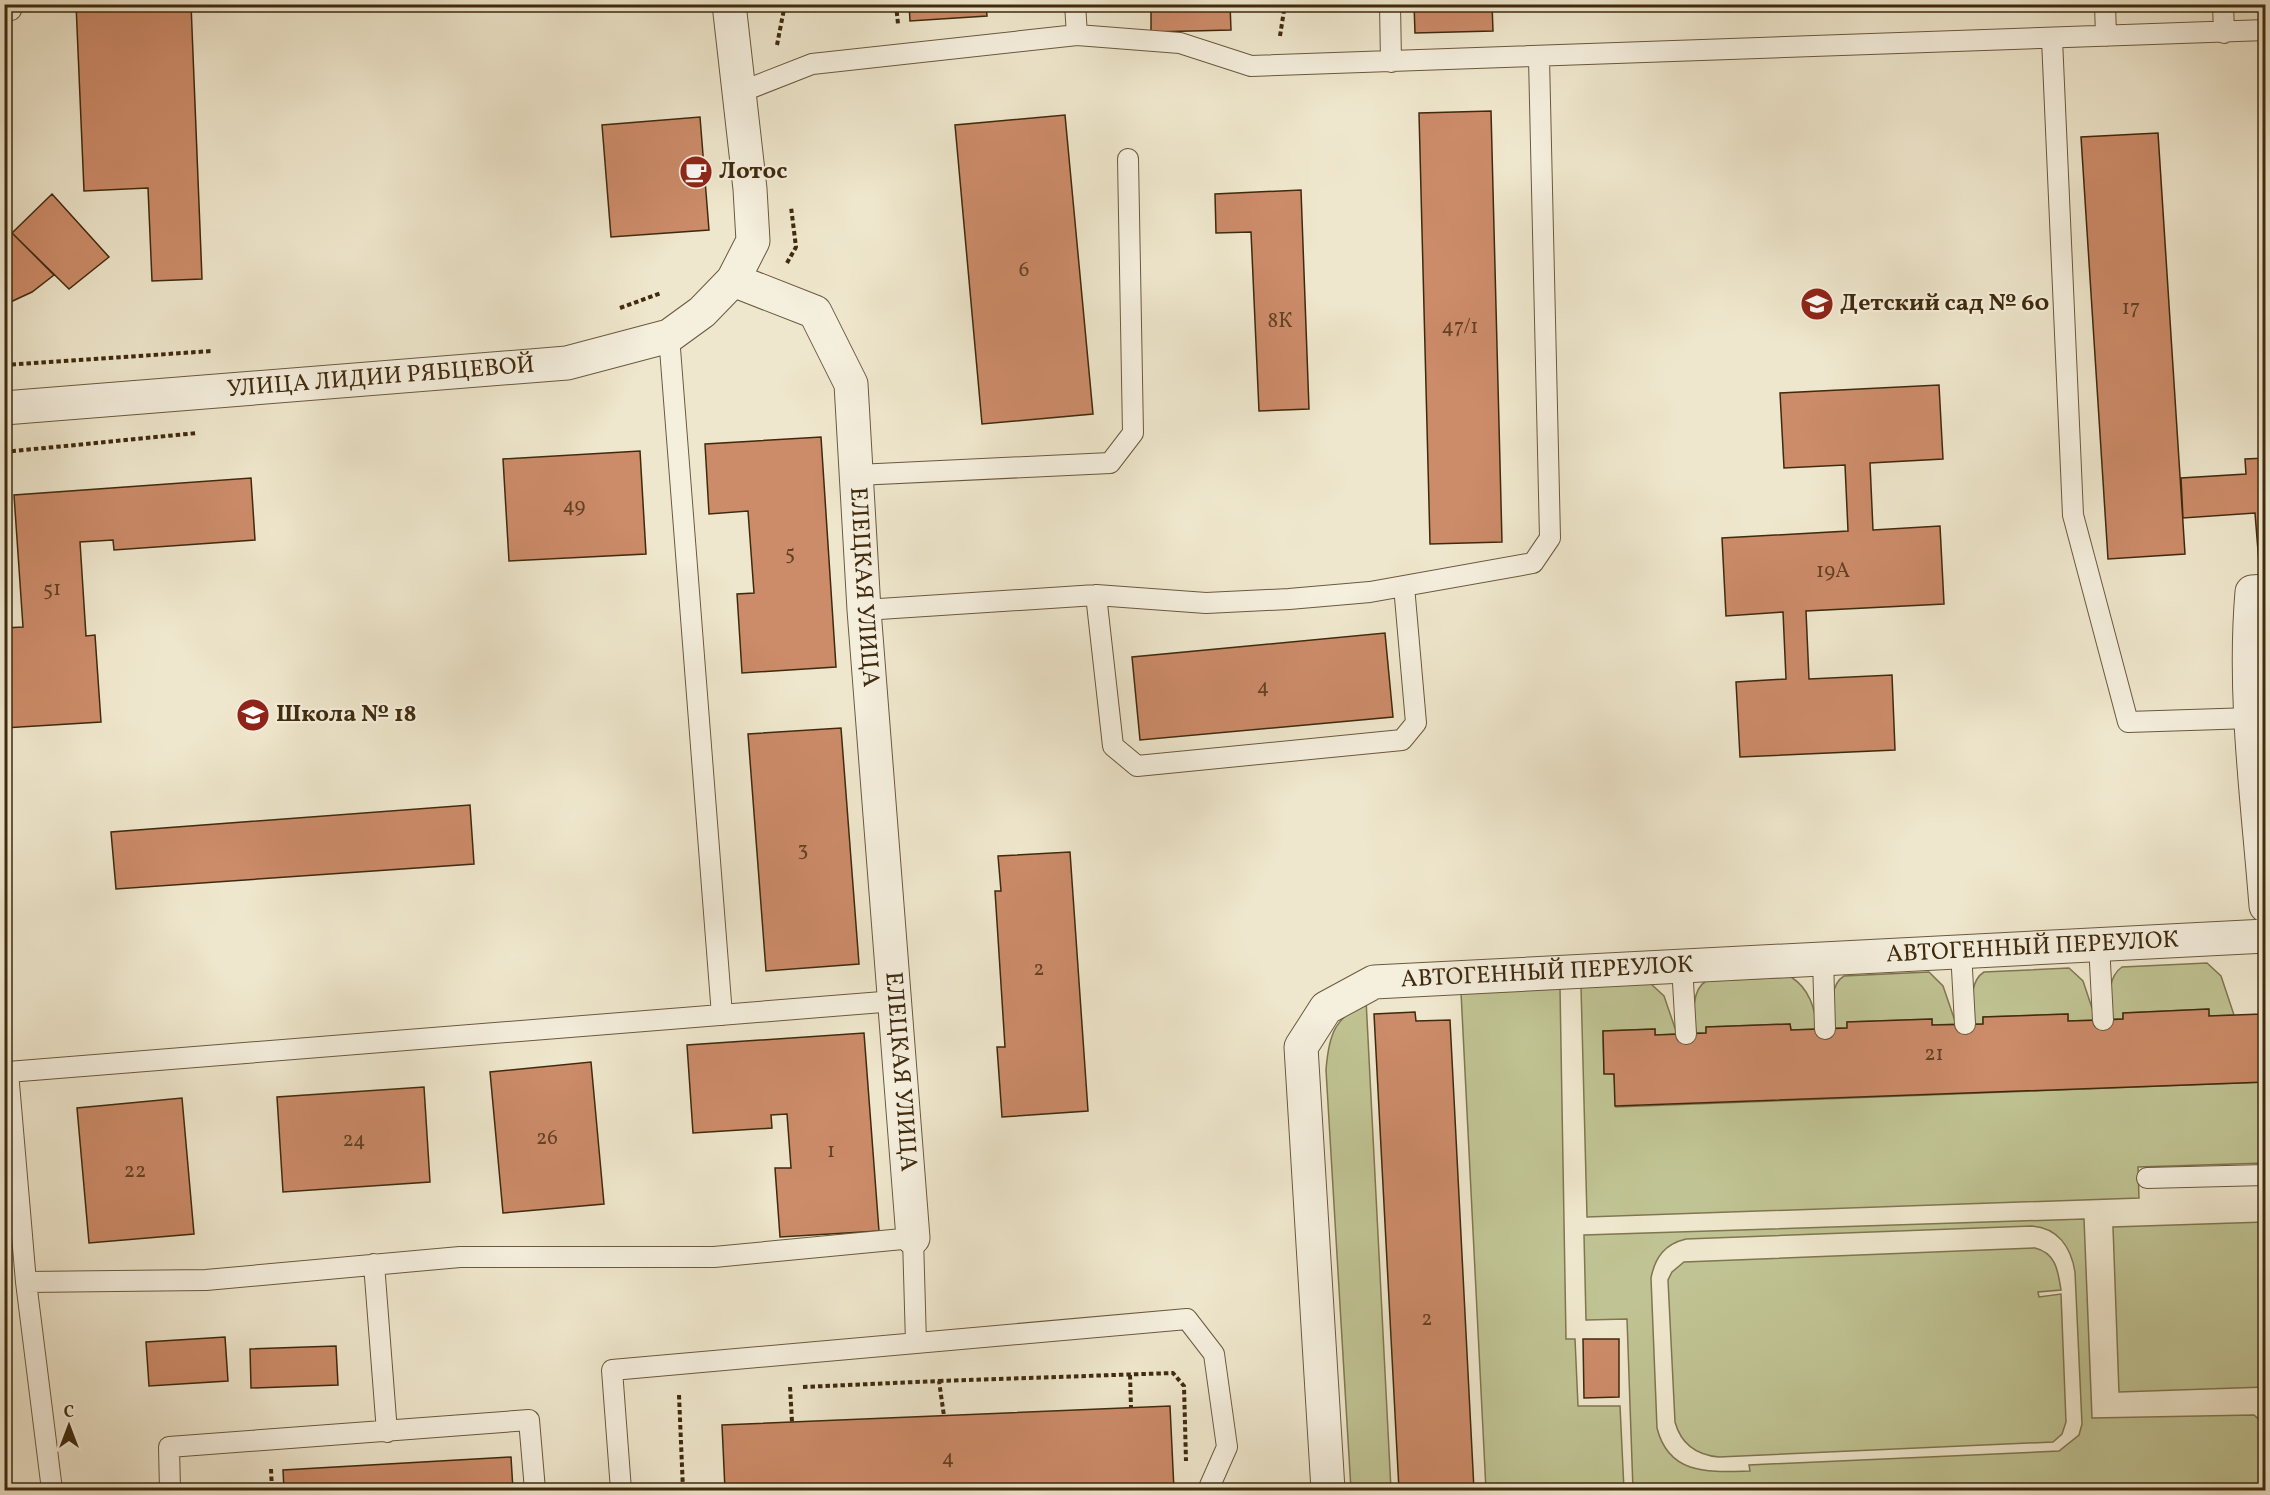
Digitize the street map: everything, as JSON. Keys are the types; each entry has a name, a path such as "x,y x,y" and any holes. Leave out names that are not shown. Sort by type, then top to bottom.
{"street":[{"path":"729,4 750,189 753,241 733,280"},
{"name":"УЛИЦА ЛИДИИ РЯБЦЕВОЙ","path":"4,408 567,363 669,336 702,312 733,280"},
{"name":"ЕЛЕЦКАЯ УЛИЦА","path":"733,280 815,312 851,384 864,610 913,1238"},
{"path":"2265,591 2252,592 2248,631 2251,718 2265,906"},
{"name":"АВТОГЕННЫЙ ПЕРЕУЛОК","path":"1328,1491 1301,1047 1326,1008 1374,982 2265,936"}],"lane":[{"path":"4,10 10,10 10,4"},
{"path":"1075,4 1077,35"},
{"path":"1390,4 1391,62"},
{"path":"2105,4 2106,36"},
{"path":"2223,4 2224,33"},
{"path":"738,93 812,64 1077,35 1180,43 1251,66 1539,58 2265,30"},
{"path":"2052,39 2073,515 2128,722 2251,718"},
{"path":"864,610 1096,595 1206,603 1289,599 1404,586 1533,563 1550,538 1539,58"},
{"path":"857,475 1110,463 1133,433 1128,159"},
{"path":"669,336 722,1015"},
{"path":"1096,595 1113,746 1137,766 1402,740 1416,723 1404,586"},
{"path":"2098,945 2103,1020"},
{"path":"1960,951 1965,1024"},
{"path":"1822,958 1826,1029"},
{"path":"1682,965 1686,1034"},
{"path":"52,1491 26,1282 6,1072 895,1002"},
{"path":"2147,1178 2265,1175"},
{"path":"26,1282 206,1280 460,1257 714,1257 913,1238 916,1343"},
{"path":"374,1264 387,1432"},
{"path":"621,1491 612,1370 1187,1319 1214,1354 1227,1447 1208,1491"},
{"path":"170,1491 169,1447 529,1420 535,1491"}],"path":[{"path":"619,308 664,292"},
{"path":"4,365 218,351"},
{"path":"779,1388 1173,1373 1184,1386 1186,1467"},
{"path":"1130,1375 1131,1407"},
{"path":"939,1381 944,1416"},
{"path":"790,1387 792,1422"},
{"path":"683,1491 679,1392 690,1392"}],"green space":[{"path":"2207,963 2221,976 2234,1015 2209,1016 2208,1009 2123,1013 2123,1019 2110,1019 2111,984 2113,977 2122,967"},
{"path":"2069,968 2083,981 2096,1020 2068,1021 2068,1014 1983,1017 1983,1024 1973,1024 1973,988 1979,976 1984,972"},
{"path":"1929,972 1943,986 1956,1024 1932,1025 1932,1019 1847,1022 1847,1028 1833,1028 1833,992 1839,980 1844,976"},
{"path":"1791,977 1807,993 1813,1006 1818,1029 1791,1030 1790,1024 1706,1027 1706,1033 1696,1033 1695,998 1697,991 1706,981"},
{"path":"1650,983 1664,996 1677,1034 1655,1035 1655,1029 1603,1031 1604,1073 1614,1074 1616,1107 2265,1082 2265,1163 2138,1167 2139,1198 1587,1217 1581,986"},
{"path":"1560,988 1566,1339 1575,1339 1578,1406 1620,1406 1624,1490 1486,1490 1461,992"},
{"path":"1366,999 1391,1490 1351,1490 1326,1070 1329,1046 1336,1028 1347,1014"},
{"path":"2084,1219 2092,1418 2254,1415 2265,1425 2265,1490 1633,1490 1627,1319 1586,1320 1584,1235","holes":["2032,1226 2041,1228 2062,1240 2075,1272 2082,1424 2079,1435 2059,1451 1749,1465 1750,1471 1720,1471 1693,1468 1681,1463 1663,1444 1657,1428 1651,1278 1658,1258 1672,1244 1686,1239"]},
{"path":"2265,1222 2265,1387 2119,1392 2113,1227"},
{"path":"2035,1248 2042,1250 2052,1258 2061,1290 2038,1292 2039,1297 2061,1294 2066,1422 2062,1434 2053,1442 1719,1457 1697,1451 1681,1436 1675,1422 1668,1280 1672,1272 1684,1262"}],"building":[{"path":"76,4 191,4 202,279 152,281 148,188 84,191"},
{"path":"909,4 986,4 987,16 910,21"},
{"path":"1151,4 1230,4 1231,30 1151,32"},
{"path":"1414,4 1492,4 1493,31 1415,33"},
{"path":"2121,4 2199,4 2199,10 2121,11"},
{"path":"1491,111 1502,542 1430,544 1419,113"},
{"path":"1065,115 1093,414 982,424 955,125"},
{"path":"700,117 709,230 611,237 602,125"},
{"path":"2158,133 2185,554 2108,559 2081,137"},
{"path":"1301,190 1309,409 1259,411 1251,232 1216,233 1215,194"},
{"path":"52,194 109,257 69,289 12,233"},
{"path":"12,233 54,275 32,292 4,305 4,239"},
{"path":"1939,385 1943,459 1870,463 1873,530 1940,526 1944,604 1806,611 1809,679 1892,675 1895,750 1740,757 1736,682 1786,679 1783,612 1726,616 1722,538 1848,531 1845,465 1784,468 1780,393"},
{"path":"821,437 836,667 742,673 737,594 754,593 748,511 709,514 705,444"},
{"path":"640,451 646,554 509,561 503,459"},
{"path":"2266,458 2266,576 2260,576 2255,513 2183,518 2181,478 2246,474 2245,459"},
{"path":"251,478 255,540 114,550 113,540 80,542 86,636 95,635 101,722 4,728 4,628 23,627 14,495"},
{"path":"1385,633 1393,717 1140,740 1132,657"},
{"path":"841,728 859,964 766,971 748,734"},
{"path":"470,805 474,864 116,889 111,832"},
{"path":"1070,852 1088,1111 1002,1117 997,1047 1005,1047 995,891 1001,891 998,856"},
{"path":"2209,1009 2209,1016 2262,1014 2262,1009 2266,1009 2266,1082 1615,1106 1614,1074 1604,1074 1603,1031 1655,1029 1655,1035 1706,1033 1706,1027 1790,1024 1791,1030 1847,1028 1847,1022 1932,1019 1932,1025 1983,1024 1983,1017 2068,1014 2068,1021 2103,1020 2123,1019 2123,1013"},
{"path":"1415,1012 1416,1021 1450,1020 1474,1490 1399,1490 1374,1014"},
{"path":"864,1033 879,1231 780,1237 775,1168 791,1168 787,1114 771,1115 772,1128 693,1133 687,1045"},
{"path":"591,1062 604,1204 503,1213 490,1072"},
{"path":"424,1087 430,1182 283,1192 277,1097"},
{"path":"182,1098 194,1234 89,1243 77,1108"},
{"path":"225,1337 228,1381 149,1386 146,1342"},
{"path":"1583,1339 1619,1339 1619,1397 1584,1398"},
{"path":"336,1346 338,1385 251,1388 250,1349"},
{"path":"1170,1406 1174,1490 725,1490 722,1425"},
{"path":"511,1457 513,1490 284,1490 283,1470"}],"place":[{"name":"Лотос","path":"696,172"},
{"name":"Детский сад № 60","path":"1817,304"},
{"name":"Школа № 18","path":"253,715"}]}
